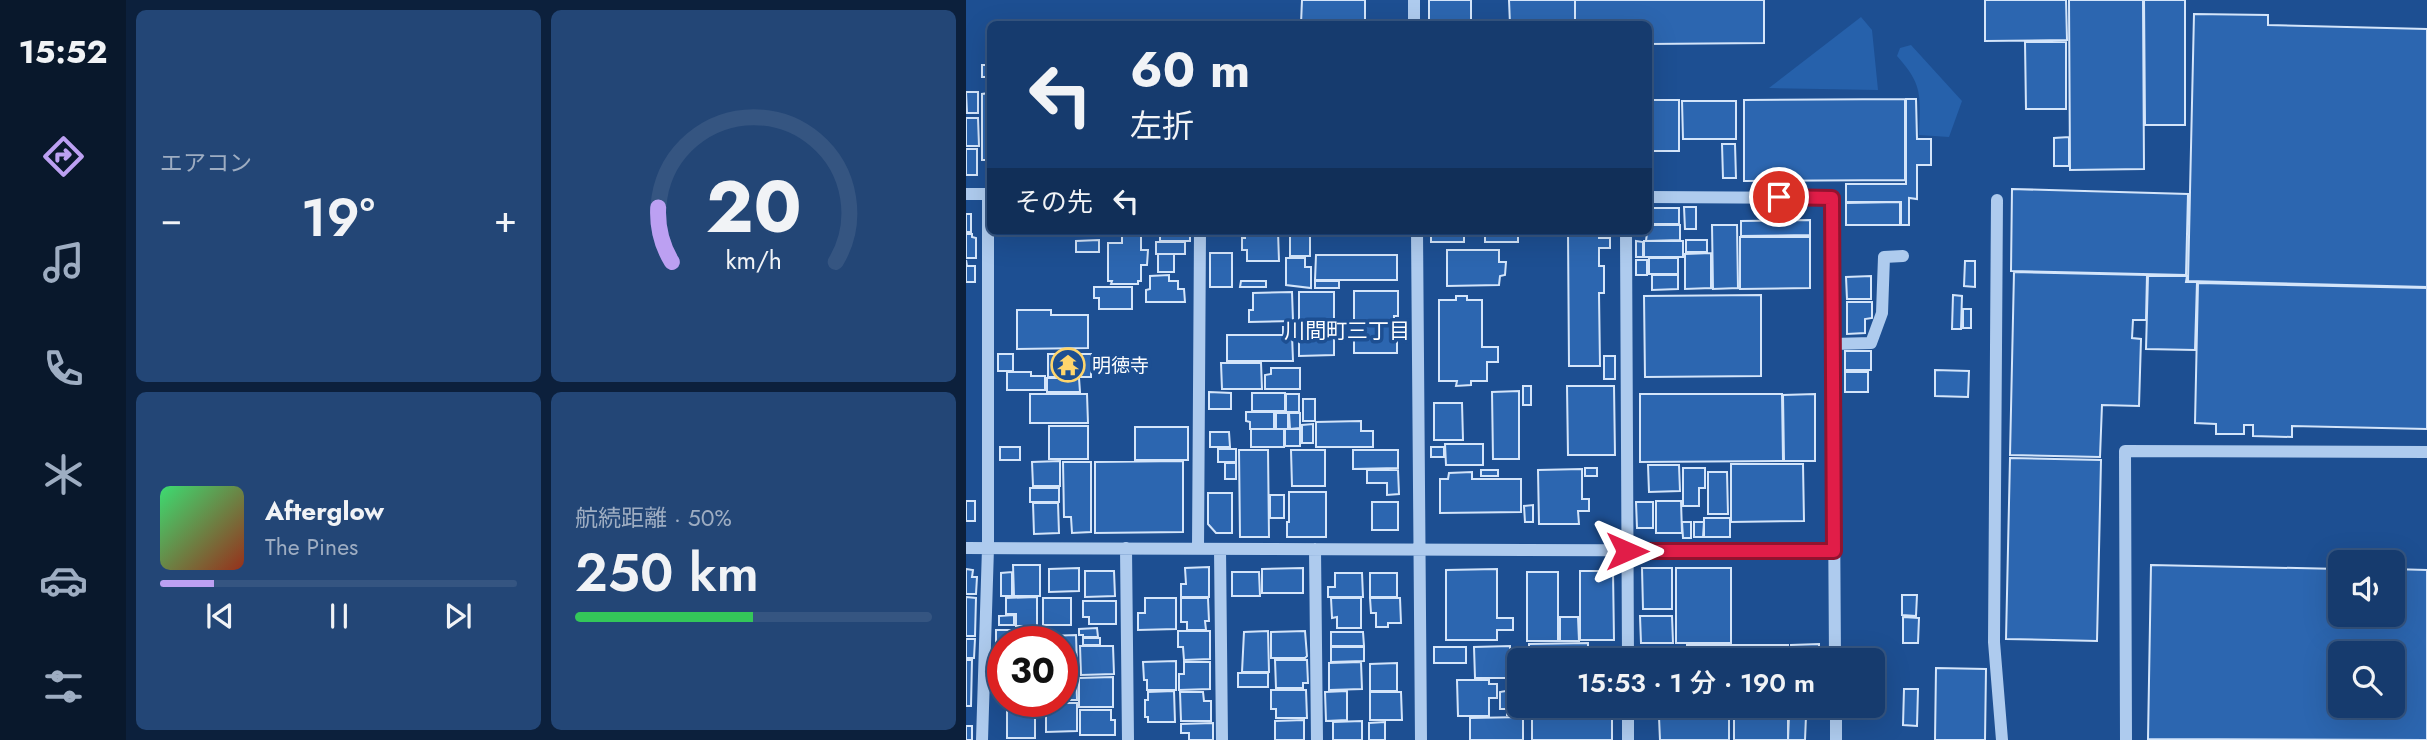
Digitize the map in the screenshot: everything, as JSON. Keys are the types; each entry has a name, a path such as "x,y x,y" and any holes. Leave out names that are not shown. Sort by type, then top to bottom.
{"street":[{"path":"1413,0 1414,21"},
{"path":"966,194 987,194"},
{"path":"1652,197 1832,198 1835,648"},
{"path":"1997,200 1994,642 2002,740"},
{"path":"982,740 988,548 989,235"},
{"path":"1198,549 1200,235"},
{"path":"1417,235 1421,740"},
{"path":"1626,235 1628,648"},
{"path":"1833,344 1871,343 1882,313 1884,257 1903,256"},
{"path":"2126,740 2125,451 2427,452"},
{"path":"966,548 1834,551"},
{"path":"1126,548 1128,740"},
{"path":"1220,549 1223,740"},
{"path":"1315,549 1317,740"},
{"path":"1628,718 1628,740"},
{"path":"1836,718 1836,740"}],"shaded area":[{"path":"1861,17 1872,30 1878,90 1769,88"},
{"path":"1911,45 1962,101 1949,137 1919,135 1920,111 1916,84 1897,56 1900,48"}],"building":[{"path":"1302,0 1365,0 1365,21 1301,21"},
{"path":"1429,0 1471,0 1471,21 1429,21"},
{"path":"1509,0 1575,0 1575,21 1510,21"},
{"path":"1575,0 1764,0 1764,43 1652,44 1652,21 1575,21"},
{"path":"1985,0 2066,0 2067,40 1985,41"},
{"path":"2069,0 2143,0 2144,169 2070,170"},
{"path":"2144,0 2185,0 2185,125 2145,125"},
{"path":"2194,14 2268,15 2268,25 2427,29 2427,287 2188,281"},
{"path":"2025,42 2066,42 2066,109 2026,109"},
{"path":"982,65 987,65 987,77 982,77"},
{"path":"966,92 978,92 978,113 967,113"},
{"path":"987,93 987,160 982,160 982,94"},
{"path":"1905,99 1905,180 1744,181 1744,100"},
{"path":"1906,99 1916,99 1917,139 1931,139 1931,165 1917,165 1917,199 1909,198 1909,225 1901,225 1901,202 1846,202 1846,184 1906,184"},
{"path":"1652,100 1679,100 1679,151 1652,151"},
{"path":"1682,101 1736,101 1736,139 1683,139"},
{"path":"966,118 978,118 979,146 966,146"},
{"path":"2069,137 2069,166 2054,166 2054,138"},
{"path":"1722,144 1735,144 1736,178 1723,178"},
{"path":"966,149 977,149 977,175 966,175"},
{"path":"2012,189 2188,194 2186,275 2011,271"},
{"path":"1900,202 1900,225 1846,225 1846,203"},
{"path":"1684,207 1696,207 1696,229 1685,229"},
{"path":"1652,208 1679,208 1679,224 1652,224"},
{"path":"966,214 971,214 971,232 966,232"},
{"path":"1810,220 1810,235 1741,236 1741,221"},
{"path":"1652,225 1680,225 1680,240 1646,241 1647,235 1652,235"},
{"path":"1712,225 1737,225 1738,288 1713,289"},
{"path":"966,234 972,234 972,237 976,238 976,258 966,258"},
{"path":"1122,235 1141,235 1141,250 1148,250 1147,265 1141,265 1141,281 1138,281 1138,284 1111,284 1112,281 1108,281 1108,243 1122,243"},
{"path":"1160,235 1190,235 1190,241 1160,241"},
{"path":"1245,235 1278,235 1279,261 1247,261 1247,250 1242,250 1242,238 1245,238"},
{"path":"1290,235 1310,235 1310,256 1290,256"},
{"path":"1431,235 1464,235 1464,242 1431,242"},
{"path":"1485,235 1518,235 1518,242 1485,242"},
{"path":"1568,235 1599,235 1599,238 1610,238 1610,248 1599,248 1599,266 1604,266 1604,293 1599,293 1600,366 1569,366"},
{"path":"1740,237 1810,237 1810,288 1740,289"},
{"path":"1099,240 1099,252 1076,252 1076,241"},
{"path":"1686,240 1707,240 1707,252 1686,252"},
{"path":"1636,241 1643,242 1643,257 1636,257"},
{"path":"1644,241 1683,241 1683,257 1644,257"},
{"path":"1156,242 1185,242 1185,254 1156,254"},
{"path":"1447,250 1499,250 1499,262 1506,262 1505,275 1500,276 1499,285 1447,286"},
{"path":"1210,253 1232,253 1232,287 1210,287"},
{"path":"1711,253 1711,288 1685,289 1685,254"},
{"path":"1158,254 1174,254 1174,272 1158,272"},
{"path":"1316,255 1397,255 1397,280 1315,280"},
{"path":"1286,258 1305,258 1305,267 1311,267 1311,288 1286,285"},
{"path":"1649,258 1678,258 1678,274 1649,274"},
{"path":"966,260 967,266 975,266 975,282 966,282"},
{"path":"1636,260 1647,260 1647,275 1636,275"},
{"path":"1965,261 1975,261 1975,287 1964,286"},
{"path":"2014,272 2147,275 2146,320 2133,320 2132,338 2141,339 2139,406 2102,405 2100,457 2010,455"},
{"path":"1169,275 1169,281 1178,281 1178,289 1184,289 1185,302 1146,302 1150,276"},
{"path":"1652,275 1678,275 1678,289 1652,290"},
{"path":"1871,276 1871,299 1847,299 1846,277"},
{"path":"2148,276 2187,276 2186,282 2197,282 2195,350 2146,349"},
{"path":"1241,281 1266,281 1266,287 1240,287"},
{"path":"1315,281 1339,281 1339,288 1315,288"},
{"path":"2198,283 2427,288 2427,429 2292,426 2292,437 2253,436 2253,425 2244,425 2244,434 2216,434 2216,424 2195,423"},
{"path":"1094,287 1132,287 1132,309 1099,309 1099,298 1094,298"},
{"path":"1354,291 1398,291 1398,316 1394,316 1394,324 1397,324 1397,353 1354,353"},
{"path":"1292,292 1293,321 1249,322 1249,310 1253,310 1253,293"},
{"path":"1299,292 1334,292 1334,355 1299,356"},
{"path":"1761,295 1761,376 1645,377 1644,296"},
{"path":"1953,295 1962,296 1961,329 1952,329"},
{"path":"1456,296 1467,296 1467,300 1482,300 1482,347 1498,347 1498,362 1487,362 1487,381 1471,381 1471,385 1456,386 1457,381 1439,381 1439,300 1456,300"},
{"path":"1847,302 1872,302 1872,318 1865,319 1865,333 1847,334"},
{"path":"1963,309 1971,309 1971,328 1963,328"},
{"path":"1017,310 1051,310 1051,315 1088,315 1088,348 1017,349"},
{"path":"1283,327 1295,327 1295,335 1283,335"},
{"path":"1227,335 1292,335 1293,361 1227,361"},
{"path":"1845,351 1871,351 1871,370 1845,370"},
{"path":"998,354 1013,354 1013,371 998,371"},
{"path":"1048,354 1091,354 1091,377 1048,377"},
{"path":"1604,356 1615,356 1615,379 1604,379"},
{"path":"1221,363 1261,363 1262,389 1222,389"},
{"path":"1271,368 1300,368 1300,389 1265,389 1265,375 1271,374"},
{"path":"1935,370 1969,371 1968,397 1935,396"},
{"path":"1007,372 1031,372 1031,376 1045,376 1045,390 1007,390"},
{"path":"1845,372 1868,372 1868,392 1845,392"},
{"path":"1047,378 1079,378 1080,392 1047,392"},
{"path":"1523,386 1531,386 1531,405 1523,405"},
{"path":"1567,386 1614,386 1615,455 1568,455"},
{"path":"1519,391 1519,459 1493,459 1492,392"},
{"path":"1209,392 1231,393 1231,409 1209,409"},
{"path":"1252,393 1285,393 1285,411 1252,411"},
{"path":"1030,394 1087,394 1088,423 1030,423"},
{"path":"1286,394 1299,394 1299,412 1286,412"},
{"path":"1640,394 1782,394 1783,461 1640,462"},
{"path":"1815,394 1815,461 1784,461 1783,395"},
{"path":"1303,399 1315,399 1315,421 1303,421"},
{"path":"1434,403 1462,403 1463,440 1434,440"},
{"path":"1246,412 1274,412 1274,429 1250,429"},
{"path":"1276,413 1288,413 1288,429 1276,429"},
{"path":"1289,413 1300,413 1300,428 1290,429"},
{"path":"1361,421 1361,431 1373,431 1373,447 1316,447 1316,422"},
{"path":"1313,424 1313,443 1302,443 1302,425"},
{"path":"1049,426 1088,426 1088,459 1049,459"},
{"path":"1135,427 1188,427 1188,460 1135,460"},
{"path":"1251,429 1284,429 1284,447 1251,447"},
{"path":"1285,429 1300,429 1300,446 1285,446"},
{"path":"1210,432 1229,432 1230,447 1210,447"},
{"path":"1445,444 1483,444 1483,465 1446,465"},
{"path":"1000,447 1020,447 1020,460 1000,460"},
{"path":"1431,447 1444,447 1444,457 1431,457"},
{"path":"1218,449 1236,449 1236,462 1218,462"},
{"path":"1239,450 1268,450 1269,537 1240,537"},
{"path":"1291,450 1325,450 1325,486 1292,486"},
{"path":"1353,450 1398,450 1398,468 1353,469"},
{"path":"2010,458 2101,460 2097,641 2006,639"},
{"path":"1060,461 1060,486 1033,486 1032,462"},
{"path":"1183,461 1183,532 1095,533 1095,462"},
{"path":"1063,462 1091,462 1091,532 1072,533 1071,517 1064,517"},
{"path":"1225,463 1236,463 1236,479 1225,479"},
{"path":"1731,464 1803,464 1804,521 1731,522"},
{"path":"1648,465 1679,465 1680,491 1649,492"},
{"path":"1585,468 1597,468 1597,476 1585,476"},
{"path":"1683,468 1705,468 1705,488 1699,488 1699,506 1683,506"},
{"path":"1582,469 1582,499 1589,499 1589,511 1578,511 1579,524 1539,524 1538,470"},
{"path":"1367,470 1398,470 1399,494 1387,495 1387,483 1367,483"},
{"path":"1481,470 1498,470 1498,476 1481,476"},
{"path":"1472,472 1472,479 1521,479 1521,512 1440,513 1440,479 1448,479 1449,473"},
{"path":"1708,472 1727,472 1728,514 1708,514"},
{"path":"1030,488 1059,488 1059,502 1030,502"},
{"path":"1289,492 1326,492 1326,537 1287,537"},
{"path":"1208,493 1232,493 1232,533 1216,533 1208,524"},
{"path":"1270,495 1284,495 1284,518 1270,518"},
{"path":"966,501 975,501 975,521 966,521"},
{"path":"1656,501 1681,501 1682,533 1656,533"},
{"path":"1372,502 1398,502 1398,530 1372,530"},
{"path":"1636,502 1653,502 1653,528 1637,528"},
{"path":"1033,503 1058,503 1059,533 1034,534"},
{"path":"1533,505 1533,522 1525,522 1524,506"},
{"path":"1704,518 1730,518 1730,537 1704,537"},
{"path":"1682,522 1691,522 1691,538 1683,538"},
{"path":"1694,522 1704,522 1703,537 1694,537"},
{"path":"1013,565 1040,565 1040,596 1014,596"},
{"path":"2151,565 2328,569 2328,627 2405,627 2405,569 2427,570 2427,740 2148,739"},
{"path":"1209,567 1209,597 1181,597 1181,584 1186,584 1185,568"},
{"path":"1079,568 1079,591 1049,592 1049,569"},
{"path":"1303,568 1303,593 1262,593 1262,569"},
{"path":"1642,568 1672,568 1672,609 1643,609"},
{"path":"1676,568 1731,568 1731,643 1676,643"},
{"path":"966,569 973,570 972,577 977,577 976,594 966,594"},
{"path":"1497,569 1497,618 1513,618 1513,630 1497,630 1497,640 1446,640 1446,570"},
{"path":"1085,571 1114,571 1115,596 1085,597"},
{"path":"1580,571 1613,571 1614,640 1580,640"},
{"path":"1012,572 1012,596 1001,596 1001,573"},
{"path":"1232,572 1259,572 1260,596 1232,596"},
{"path":"1527,572 1558,572 1558,641 1527,641"},
{"path":"1335,573 1362,573 1363,597 1328,597 1328,587 1335,587"},
{"path":"1370,573 1397,573 1397,597 1370,597"},
{"path":"1902,595 1917,595 1916,616 1902,615"},
{"path":"966,597 976,598 975,636 966,636"},
{"path":"1037,597 1037,626 1016,626 1016,614 1006,614 1006,598"},
{"path":"1043,598 1071,598 1071,625 1043,625"},
{"path":"1145,598 1176,598 1176,629 1138,630 1138,613 1145,613"},
{"path":"1181,598 1208,598 1209,621 1205,621 1206,630 1187,630 1187,622 1181,622"},
{"path":"1331,598 1361,598 1361,628 1337,628 1337,617 1332,618"},
{"path":"1370,598 1400,598 1401,623 1376,627 1376,613 1371,613"},
{"path":"1083,601 1116,601 1116,624 1089,624 1089,617 1083,617"},
{"path":"1014,615 1014,625 999,625 999,616"},
{"path":"1640,616 1672,616 1673,643 1641,643"},
{"path":"1560,617 1578,617 1579,641 1560,641"},
{"path":"1903,617 1919,618 1918,643 1903,643"},
{"path":"1097,628 1098,637 1079,635 1079,629"},
{"path":"1178,631 1210,631 1210,659 1184,660 1183,647 1178,647"},
{"path":"1268,631 1269,672 1242,672 1244,632"},
{"path":"1305,631 1305,658 1271,658 1271,632"},
{"path":"1331,632 1363,632 1364,646 1331,646"},
{"path":"1083,638 1100,638 1100,645 1083,645"},
{"path":"966,639 975,639 974,658 966,658"},
{"path":"1588,643 1588,648 1529,648 1529,644"},
{"path":"1819,644 1819,648 1791,648 1791,645"},
{"path":"1687,645 1788,645 1788,648 1687,648"},
{"path":"1080,646 1113,646 1114,674 1081,675"},
{"path":"1510,646 1507,648 1507,678 1475,678 1474,647"},
{"path":"1331,647 1364,647 1364,661 1331,662"},
{"path":"1434,647 1466,647 1466,663 1434,663"},
{"path":"966,660 972,660 971,706 966,706"},
{"path":"1275,660 1307,660 1308,683 1303,683 1303,688 1276,688"},
{"path":"1176,661 1176,690 1147,690 1143,662"},
{"path":"1184,662 1210,662 1210,689 1179,690 1179,674 1184,674"},
{"path":"1361,662 1362,689 1329,690 1329,663"},
{"path":"1397,663 1397,691 1370,691 1370,664"},
{"path":"1936,668 1986,669 1985,740 1935,740"},
{"path":"1238,673 1268,673 1268,687 1238,687"},
{"path":"1113,677 1113,707 1079,707 1079,678"},
{"path":"1457,680 1489,680 1489,684 1497,684 1497,698 1489,698 1489,716 1458,716"},
{"path":"1507,680 1507,709 1500,709 1500,692 1506,691"},
{"path":"1904,689 1918,689 1917,726 1903,725"},
{"path":"1271,690 1306,690 1307,718 1276,718 1276,709 1271,709"},
{"path":"1174,691 1175,722 1148,722 1148,717 1145,717 1145,700 1148,700 1148,692"},
{"path":"1347,691 1347,720 1326,721 1325,692"},
{"path":"1180,692 1203,692 1204,701 1211,701 1211,721 1181,721"},
{"path":"1370,692 1401,692 1402,720 1370,720"},
{"path":"1080,710 1111,710 1111,720 1115,720 1115,735 1080,735"},
{"path":"1007,717 1035,717 1035,738 1007,738"},
{"path":"1046,717 1077,717 1077,731 1046,732"},
{"path":"1470,718 1523,718 1523,740 1470,740"},
{"path":"1532,718 1612,718 1612,740 1532,740"},
{"path":"1659,718 1729,718 1729,740 1660,740"},
{"path":"1734,718 1788,718 1788,740 1734,740"},
{"path":"1789,718 1806,718 1805,740 1788,740"},
{"path":"1304,720 1304,740 1275,740 1275,721"},
{"path":"1362,721 1362,740 1333,740 1333,722"},
{"path":"1385,722 1385,740 1369,740 1369,723"},
{"path":"1213,723 1213,740 1189,740 1189,733 1181,733 1181,724"},
{"path":"966,726 972,726 972,740 966,740"}],"place":[{"name":"明徳寺","path":"1068,365"}],"district":[{"name":"川間町三丁目","path":"1347,331"}],"route":[{"path":"1627,551 1834,551 1832,198 1779,197"}]}
